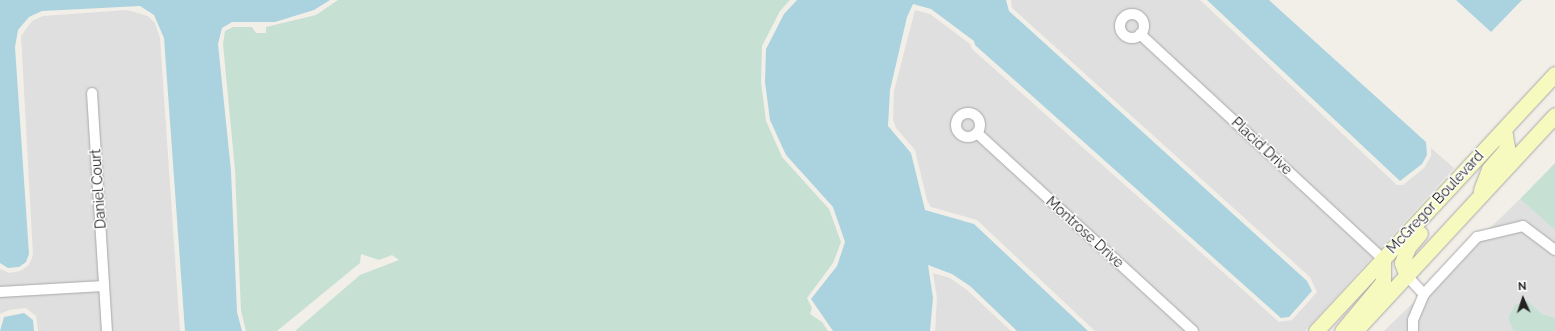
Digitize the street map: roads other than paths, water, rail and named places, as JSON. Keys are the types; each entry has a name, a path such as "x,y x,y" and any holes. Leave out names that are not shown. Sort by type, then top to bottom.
{"main road":[{"name":"McGregor Boulevard","path":"1316,331 1555,74"},
{"name":"McGregor Boulevard","path":"1355,331 1555,115"},
{"path":"1478,198 1489,169 1507,148 1504,129"},
{"path":"1407,276 1402,263 1408,247 1462,186 1465,172"},
{"path":"1342,331 1383,282 1383,259"}],"street":[{"name":"Placid Drive","path":"1140,34 1383,259"},
{"name":"Daniel Court","path":"92,94 107,331"},
{"name":"Montrose Drive","path":"977,133 1193,331"},
{"path":"1413,331 1413,320 1424,294 1478,237 1523,226 1555,250"},
{"path":"1407,276 1424,294"},
{"path":"0,292 103,286"}],"water":[{"path":"0,0 330,0 314,10 275,22 232,22 222,28 218,44 231,171 237,312 242,331 185,331 164,38 154,15 140,6 42,11 29,17 18,30 15,47 29,254 26,262 19,267 8,268 0,263"},
{"path":"797,0 1006,0 1009,11 1307,281 1312,291 1289,317 1281,318 975,45 974,41 931,9 913,4 907,17 890,90 888,126 911,153 925,210 974,224 1088,331 1017,331 970,286 952,274 928,265 933,298 930,331 833,331 811,299 837,266 845,242 833,207 786,155 770,120 765,82 766,49 784,14"},
{"path":"1207,0 1269,0 1426,142 1427,155 1422,164 1400,181"},
{"path":"1456,0 1522,0 1491,32"},
{"path":"24,313 33,320 34,331 0,331 4,317"}]}
